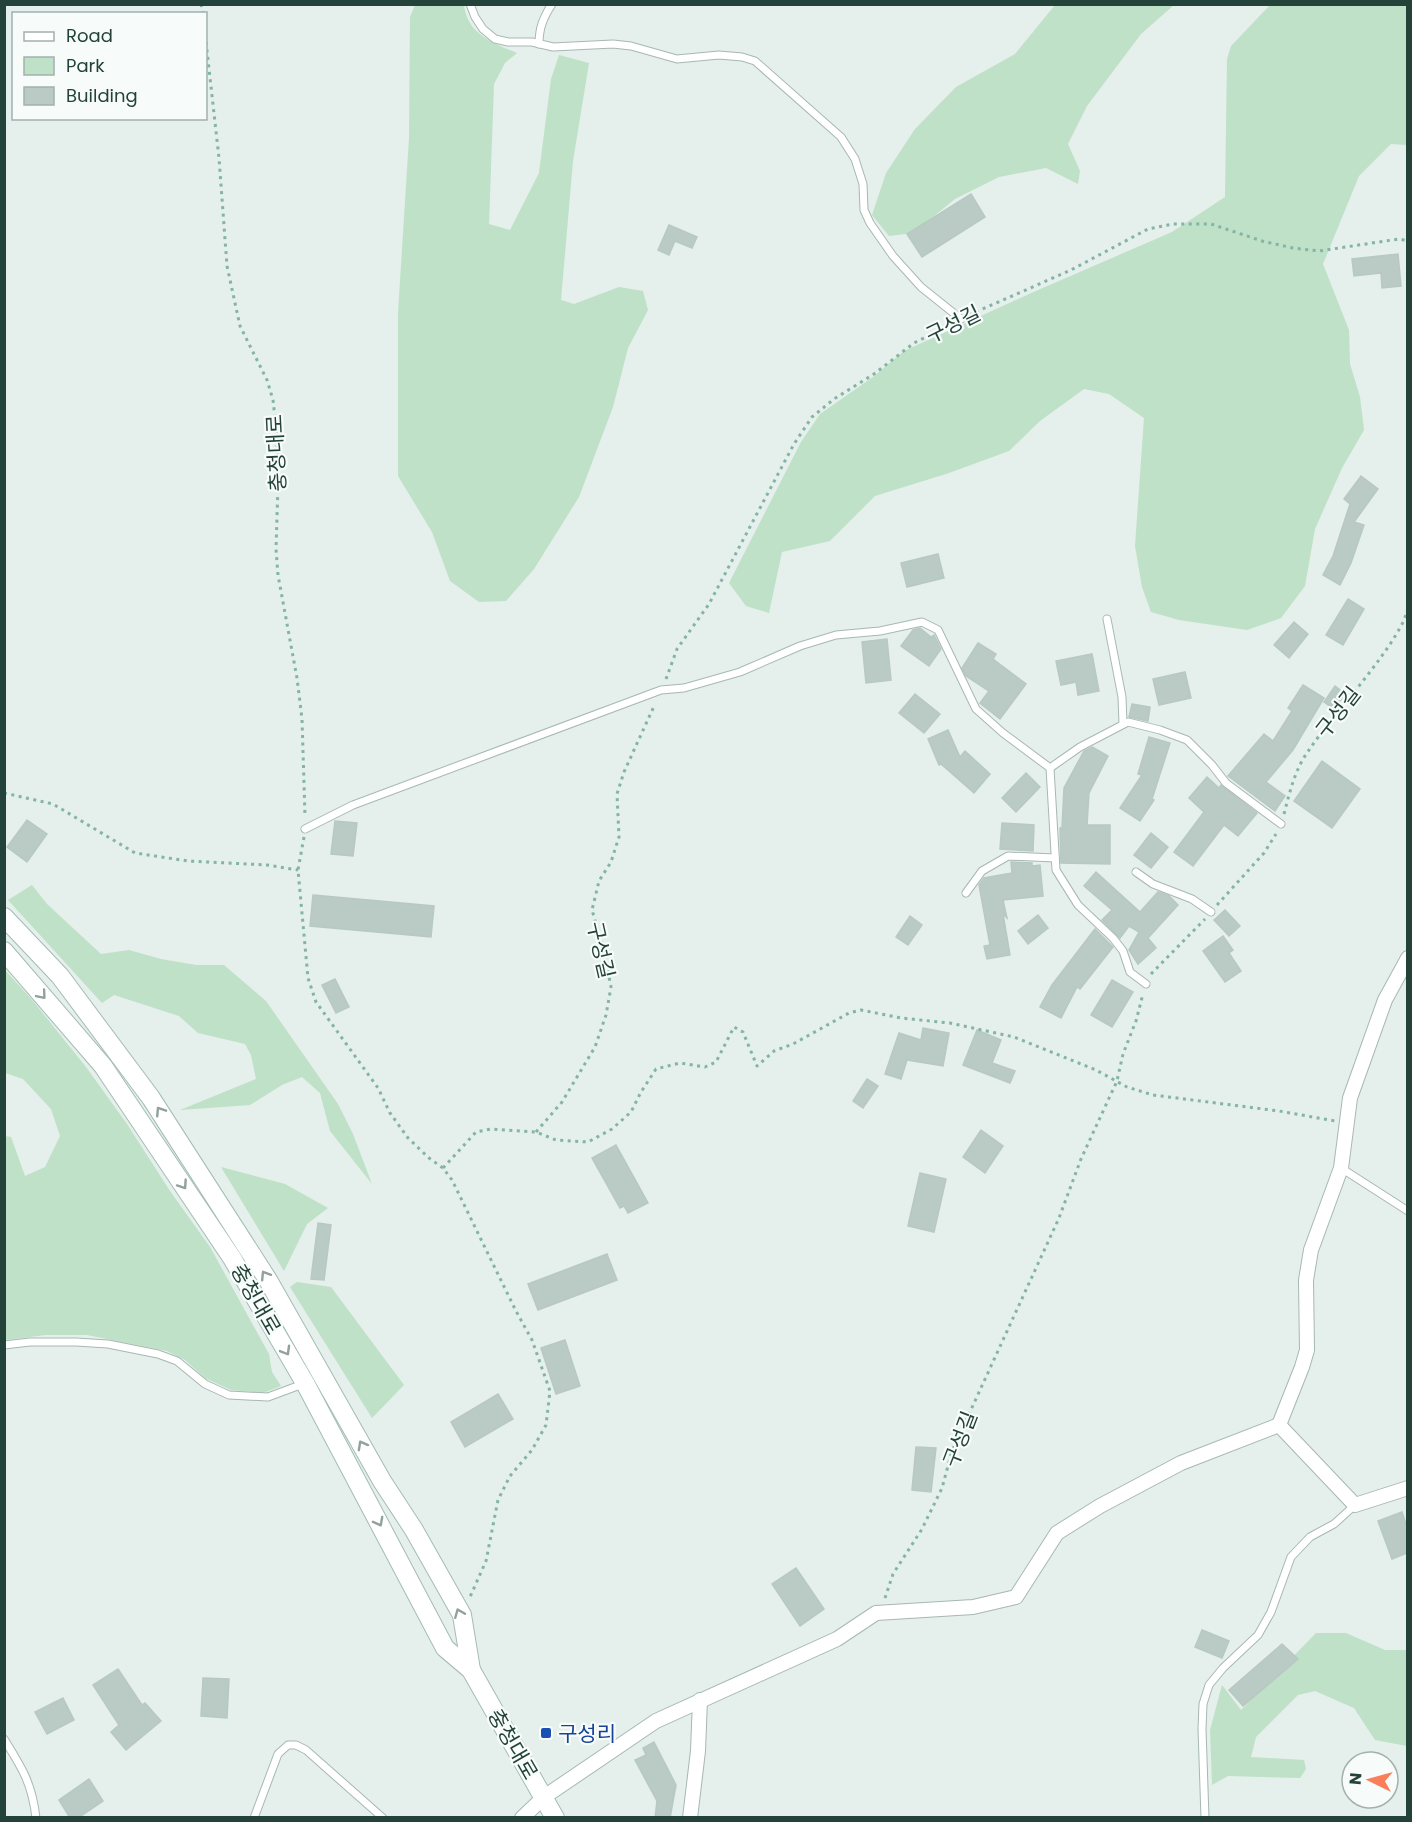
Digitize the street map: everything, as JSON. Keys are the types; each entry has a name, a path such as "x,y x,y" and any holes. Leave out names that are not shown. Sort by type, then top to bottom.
{"main road":[{"name":"충청대로","path":"4,917 60,976 151,1098 268,1280 382,1481 414,1530 462,1615 471,1670"},
{"name":"충청대로","path":"4,951 103,1066 232,1257 305,1383 445,1648 471,1670 555,1818"}],"street":[{"path":"522,1818 544,1797 656,1721 837,1639 876,1613 973,1607 1016,1597 1057,1533 1100,1506 1181,1463 1279,1425 1307,1350 1306,1280 1311,1250 1341,1168 1345,1122 1350,1098 1385,1000 1407,958"},
{"path":"1279,1425 1355,1505 1407,1488"},
{"path":"690,1818 698,1751 699,1700"}],"lane":[{"path":"470,4 483,29 495,39 508,42 553,47 613,44 631,46 676,59 719,55 742,57 755,61 840,137 855,159 863,184 864,210 870,223 893,256 921,287 961,319"},
{"path":"539,44 539,29 544,15 552,4"},
{"path":"1107,619 1122,697 1123,724"},
{"path":"305,829 353,804 661,690 684,688 740,672 800,646 836,635 880,631 922,622 938,630 976,709 1003,733 1050,768"},
{"path":"1050,768 1080,747 1128,722 1160,730 1187,741 1212,765 1226,783 1281,824"},
{"path":"1050,768 1056,870 1078,905 1123,951 1130,972 1146,984"},
{"path":"966,893 982,871 1008,856 1055,858"},
{"path":"1136,872 1153,884 1192,899 1211,912"},
{"path":"1341,1168 1407,1211"},
{"path":"4,1345 30,1342 108,1344 158,1354 177,1361 205,1384 229,1395 268,1397 305,1383"},
{"path":"1205,1818 1202,1729 1203,1704 1209,1685 1223,1668 1258,1635 1271,1612 1291,1557 1310,1537 1334,1524 1355,1505"},
{"path":"4,1739 25,1772 33,1794 36,1818"},
{"path":"254,1818 278,1754 288,1745 296,1745 306,1750 383,1818"}],"path":[{"name":"충청대로","path":"207,51 219,158 226,266 240,326 267,380 273,400 277,436 276,549 278,575 297,678 302,719 305,829 298,870 308,978 316,1002 378,1088 390,1113 408,1138 443,1168 460,1194 511,1302 532,1340 550,1392 546,1425 532,1450 510,1476 498,1500 486,1561 462,1615"},
{"name":"구성길","path":"536,1132 562,1102 595,1047 606,1015 610,987 604,951 592,910 598,881 611,862 619,837 617,794 624,772 677,649 709,604 795,444 812,417 834,399 874,374 914,344 961,319 1071,270 1148,229 1173,224 1211,224 1293,248 1319,251 1391,240 1407,241"},
{"path":"1407,532 1407,572"},
{"name":"구성길","path":"876,1613 888,1593 893,1574 922,1529 942,1488 952,1451 1059,1218 1081,1159 1117,1081 1146,984 1152,973 1264,853 1281,824 1296,770 1309,749 1393,640 1407,613 1407,606"},
{"path":"4,794 53,804 135,853 188,861 298,870"},
{"path":"443,1168 476,1132 491,1129 536,1132 556,1140 588,1142 612,1129 632,1112 641,1092 656,1069 680,1063 705,1067 716,1062 734,1027 743,1032 757,1066 774,1051 793,1044 849,1013 861,1010 901,1018 950,1023 1014,1037 1096,1070 1127,1087 1153,1095 1345,1122"}],"green space":[{"path":"415,5 464,5 466,15 476,30 490,41 517,53 505,63 494,84 489,224 510,230 539,173 551,79 559,55 589,63 573,161 561,300 574,304 619,287 643,291 648,310 628,348 613,407 579,497 534,569 506,601 479,602 450,581 432,532 398,476 398,313 409,138 410,17"},
{"path":"1055,5 1174,5 1141,34 1087,106 1068,144 1080,171 1078,184 1046,168 999,177 955,199 913,233 889,236 872,215 886,173 915,129 956,87 1015,54"},
{"path":"1270,5 1408,5 1407,145 1391,144 1359,176 1323,264 1349,330 1350,364 1360,397 1364,430 1342,468 1315,529 1305,586 1281,618 1247,630 1179,620 1151,612 1142,587 1135,546 1144,418 1109,394 1084,389 1040,421 1009,451 875,496 830,541 782,552 769,613 746,606 729,583 801,442 820,414 873,377 904,351 1172,232 1225,197 1227,59 1231,46"},
{"path":"32,885 47,904 101,954 129,950 196,965 224,965 266,1001 338,1104 353,1134 372,1184 330,1131 320,1093 302,1077 282,1085 250,1105 180,1110 256,1079 251,1055 245,1044 198,1033 179,1016 114,995 102,1003 8,900"},
{"path":"5,970 86,1067 210,1247 269,1354 272,1372 281,1386 263,1393 231,1390 205,1378 185,1360 167,1351 87,1335 46,1335 5,1340 5,1136 11,1137 25,1176 45,1167 60,1136 51,1109 23,1079 5,1073"},
{"path":"221,1167 285,1184 328,1208 307,1224 284,1271"},
{"path":"297,1282 331,1287 404,1385 372,1418 290,1287"},
{"path":"1316,1633 1346,1633 1385,1650 1407,1650 1407,1746 1375,1740 1354,1708 1315,1691 1298,1695 1256,1737 1251,1757 1304,1760 1306,1769 1300,1778 1228,1776 1212,1785 1210,1730 1222,1685 1241,1710"}],"building":[{"path":"971,194 985,217 922,257 907,234"},
{"path":"669,225 697,237 692,248 675,241 669,255 658,250"},
{"path":"1398,254 1401,286 1382,288 1381,273 1354,276 1352,259"},
{"path":"1361,476 1378,489 1354,522 1364,525 1351,563 1340,585 1323,575 1333,556 1350,504 1344,499"},
{"path":"938,554 944,578 907,587 901,563"},
{"path":"1348,599 1364,609 1343,645 1326,635"},
{"path":"1294,622 1308,634 1289,658 1274,645"},
{"path":"920,628 931,637 934,635 941,649 929,666 901,646 913,630"},
{"path":"887,639 891,680 866,683 862,642"},
{"path":"978,643 996,654 993,659 1026,684 1000,719 980,703 989,691 966,676 962,668"},
{"path":"1092,654 1099,691 1078,695 1076,682 1061,685 1056,661"},
{"path":"1185,672 1191,698 1159,705 1153,679"},
{"path":"1303,685 1324,698 1293,750 1266,782 1285,796 1275,811 1228,776 1264,734 1273,741 1292,711 1288,708"},
{"path":"1335,686 1345,694 1334,709 1324,702"},
{"path":"915,694 940,714 924,733 899,713"},
{"path":"1132,704 1150,707 1148,721 1129,717"},
{"path":"948,730 960,757 965,751 990,774 974,793 941,764 939,765 928,739"},
{"path":"1149,737 1170,743 1152,799 1154,800 1140,821 1120,808 1142,775 1138,774"},
{"path":"1092,747 1108,756 1089,793 1087,825 1110,825 1110,864 1061,863 1060,828 1062,828 1064,788 1084,751"},
{"path":"1322,761 1360,789 1332,828 1294,801"},
{"path":"1026,773 1040,787 1016,812 1002,798"},
{"path":"1207,777 1219,788 1221,785 1257,813 1238,836 1224,825 1193,866 1174,852 1204,812 1189,798"},
{"path":"27,820 47,834 27,862 7,847"},
{"path":"335,821 357,823 353,856 331,854"},
{"path":"1002,823 1034,825 1033,851 1000,849"},
{"path":"1151,833 1168,847 1151,868 1134,855"},
{"path":"1011,862 1032,863 1032,866 1040,865 1043,896 1003,900 1010,955 987,959 984,946 990,945 979,885 984,878 1012,873"},
{"path":"1096,872 1140,912 1158,892 1169,896 1178,905 1148,938 1156,948 1138,964 1129,950 1139,932 1129,926 1120,938 1102,920 1112,910 1084,886"},
{"path":"313,895 434,906 431,937 310,926"},
{"path":"1225,910 1240,926 1229,936 1214,920"},
{"path":"1038,915 1048,928 1028,944 1018,931"},
{"path":"910,916 922,925 908,945 896,937"},
{"path":"1095,929 1113,947 1080,989 1077,987 1061,1018 1040,1007 1052,985"},
{"path":"1223,936 1233,950 1229,953 1241,971 1225,982 1203,951"},
{"path":"335,979 349,1007 336,1013 322,985"},
{"path":"1112,980 1133,992 1112,1027 1091,1015"},
{"path":"923,1028 949,1033 943,1066 907,1060 901,1079 885,1074 899,1033 921,1040"},
{"path":"977,1030 1001,1040 992,1063 1015,1071 1010,1083 963,1065"},
{"path":"867,1079 878,1086 863,1108 853,1101"},
{"path":"981,1130 1003,1146 985,1173 963,1157"},
{"path":"616,1145 648,1203 628,1213 624,1206 620,1208 592,1158"},
{"path":"920,1173 946,1179 934,1232 908,1226"},
{"path":"318,1223 331,1225 324,1280 311,1279"},
{"path":"607,1254 617,1280 538,1310 528,1284"},
{"path":"565,1340 580,1386 556,1394 541,1348"},
{"path":"498,1394 513,1419 465,1447 451,1422"},
{"path":"916,1447 936,1448 931,1492 912,1490"},
{"path":"1402,1512 1407,1527 1407,1553 1392,1559 1378,1521"},
{"path":"796,1568 824,1609 800,1626 772,1584"},
{"path":"1202,1630 1229,1641 1222,1658 1195,1647"},
{"path":"1282,1644 1298,1659 1243,1706 1229,1690"},
{"path":"118,1669 142,1705 145,1703 161,1721 126,1750 111,1732 119,1725 93,1685"},
{"path":"203,1678 229,1679 227,1718 201,1716"},
{"path":"63,1698 74,1720 47,1734 35,1712"},
{"path":"654,1742 676,1785 670,1818 655,1818 657,1801 635,1760 646,1755 643,1748"},
{"path":"89,1779 103,1801 78,1818 70,1818 59,1800"}],"place":[{"name":"구성리","path":"546,1733"}]}
